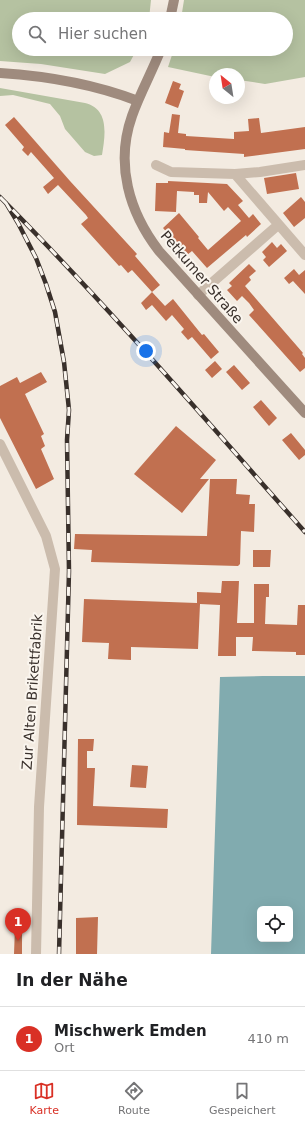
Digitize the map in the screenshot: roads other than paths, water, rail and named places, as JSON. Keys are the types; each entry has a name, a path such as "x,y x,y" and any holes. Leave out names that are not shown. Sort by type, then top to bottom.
{"main road":[{"path":"171,12 174,0"},
{"name":"Petkumer Straße","path":"158,56 128,126 124,150 125,175 131,199 140,221 149,238 159,251 305,412"},
{"path":"0,73 65,81 109,91 138,101"}],"street":[{"path":"156,165 171,172 236,174 305,166"},
{"path":"236,174 305,255"},
{"path":"198,295 278,225"},
{"name":"Zur Alten Brikettfabrik","path":"0,444 46,536 55,569 39,807 36,954"}],"water":[{"path":"305,676 305,954 211,954 220,677"}],"railway":[{"path":"0,197 117,320 305,532"},
{"path":"6,203 36,258 55,312 64,362 69,410 67,440 69,571 59,954"}],"place":[{"name":"Mischwerk Emden","path":"18,941"}]}
